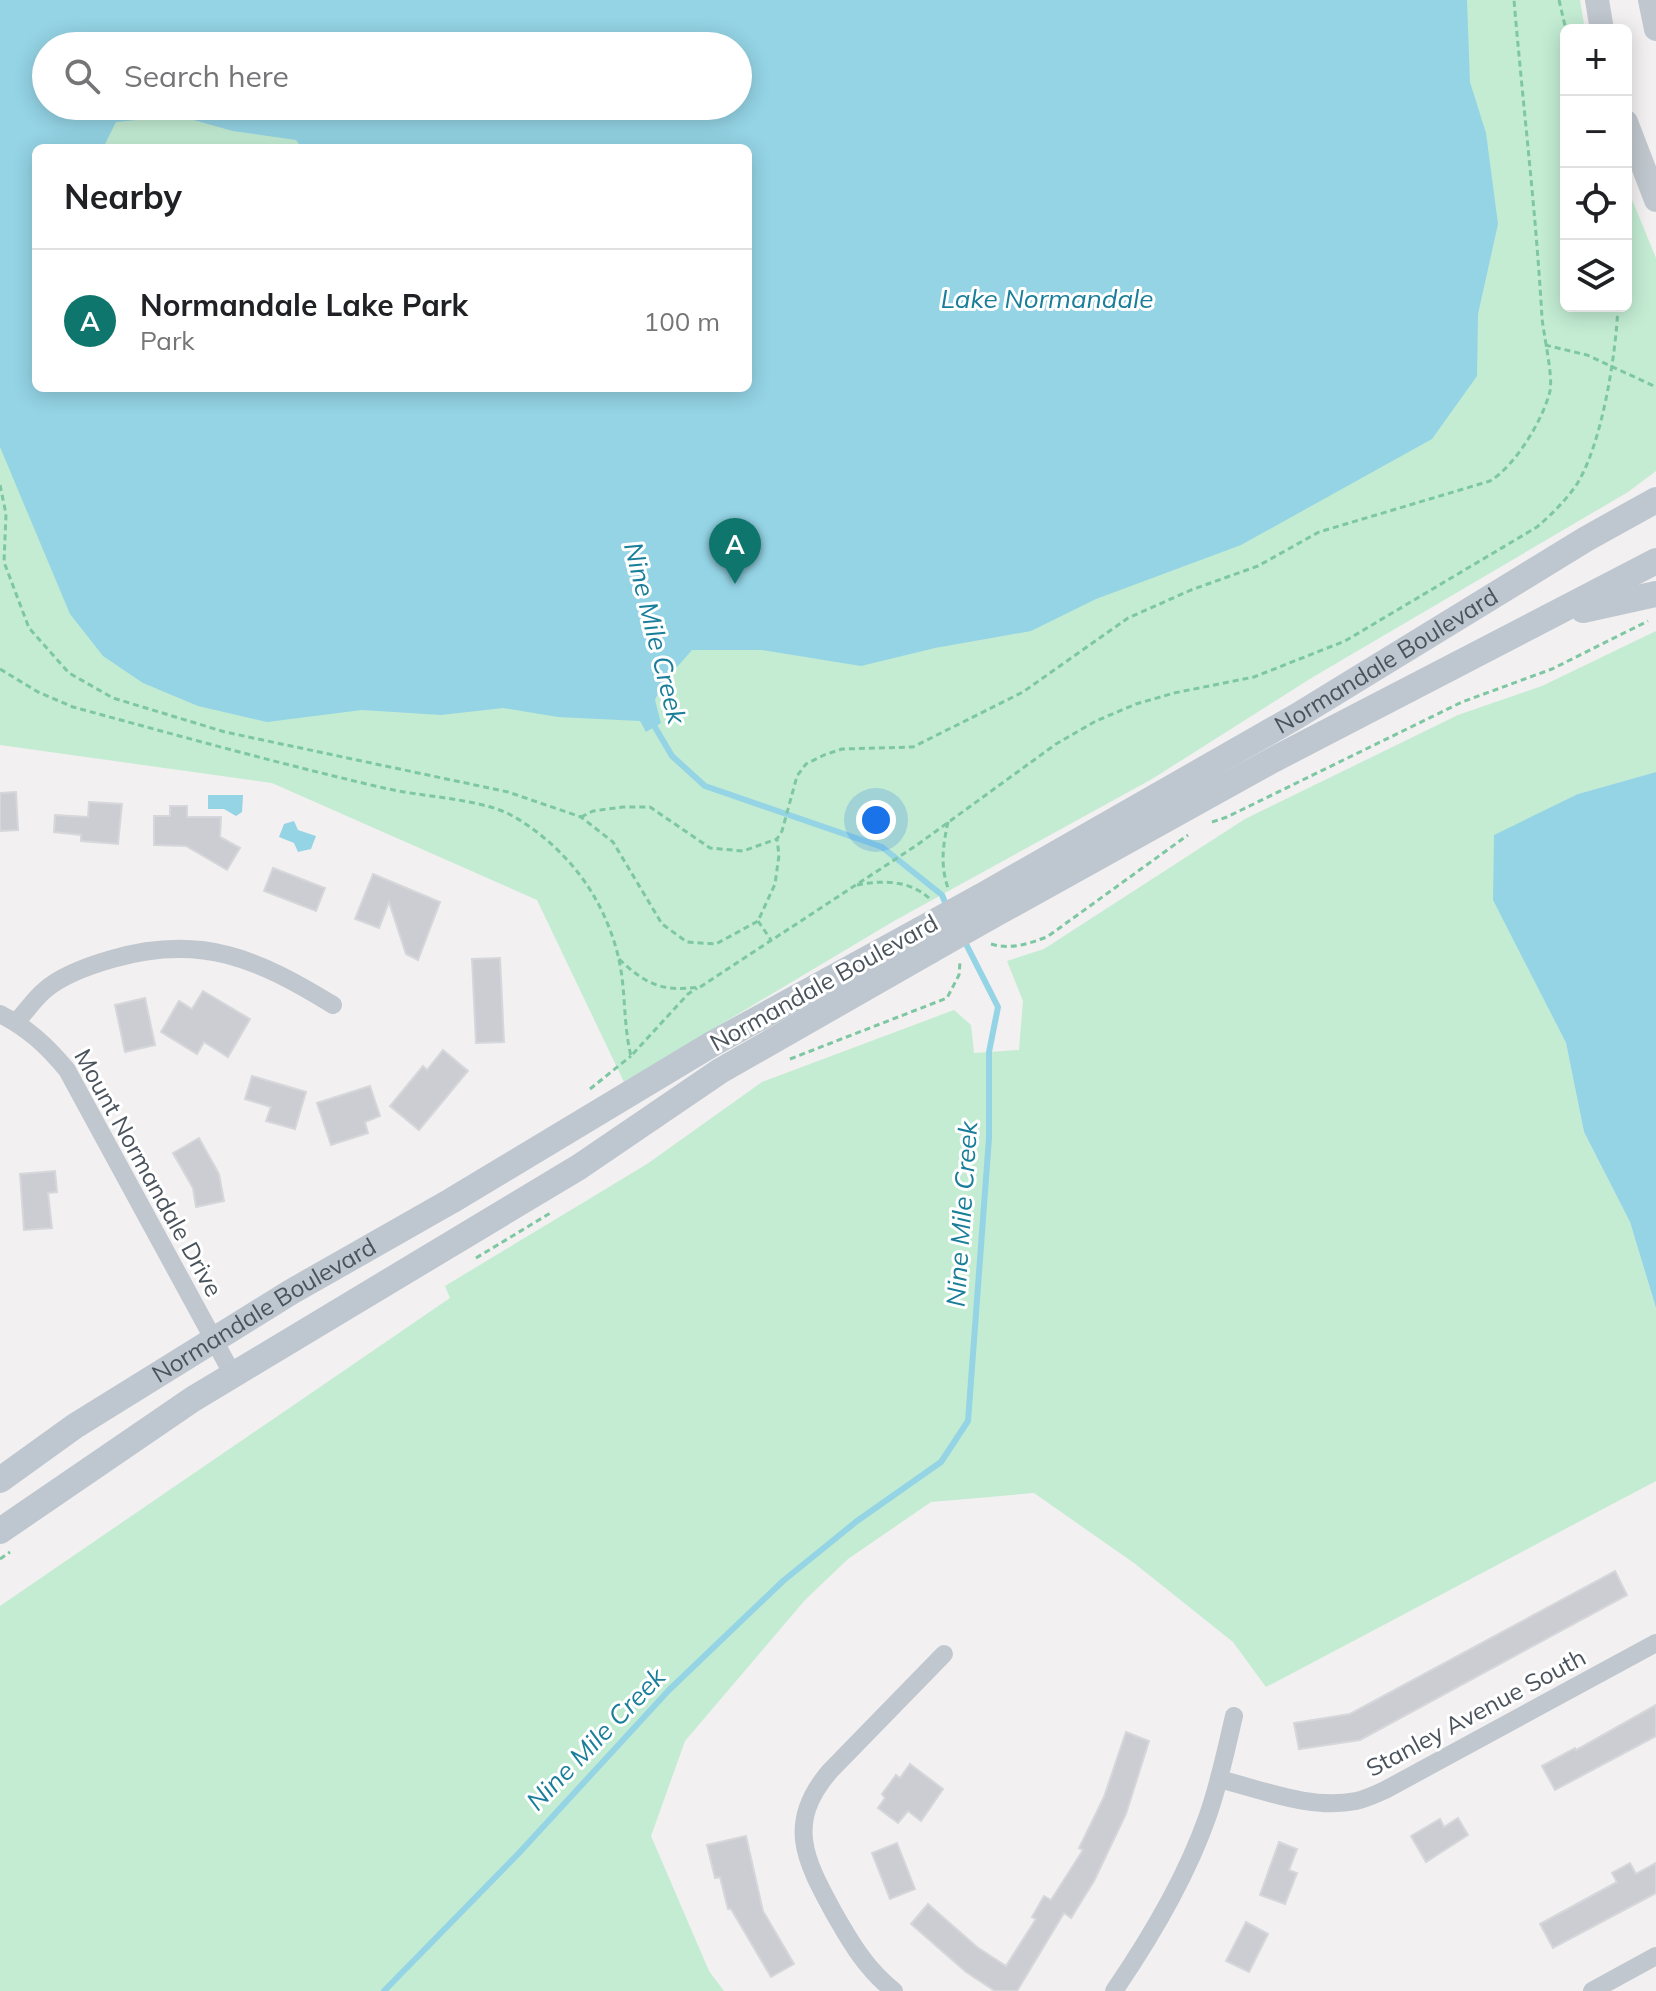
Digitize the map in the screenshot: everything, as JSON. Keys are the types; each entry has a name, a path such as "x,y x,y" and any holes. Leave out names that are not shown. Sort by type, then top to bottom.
{"main road":[{"path":"1586,539 1656,483"},
{"name":"Normandale Boulevard","path":"985,907 1586,539 1656,500"},
{"name":"Normandale Boulevard","path":"0,1480 75,1426 213,1339 712,1044 925,940 1656,561"},
{"path":"1552,616 1656,594"},
{"name":"Normandale Boulevard","path":"0,1531 193,1399 579,1167 720,1071 925,940"}],"street":[{"path":"1598,0 1601,24"},
{"path":"1650,0 1656,29"},
{"path":"1632,138 1656,200"},
{"path":"8,1018 46,989 92,965 142,950 172,947 210,950 258,963 333,1005"},
{"name":"Mount Normandale Drive","path":"8,1018 49,1048 67,1070 233,1375"},
{"name":"Stanley Avenue South","path":"1219,1779 1300,1800 1329,1804 1358,1801 1385,1790 1656,1643"},
{"path":"894,1991 864,1963 816,1880 806,1858 805,1813 814,1790 830,1771 944,1654"},
{"path":"1114,1991 1147,1942 1180,1882 1207,1819 1234,1716"},
{"path":"1592,1991 1656,1956"}],"path":[{"path":"581,817 593,811 650,807 710,848 743,851 777,839 797,776 806,764 842,749 913,747 1023,692 1128,618 1191,590 1258,566 1319,532 1490,481 1502,474 1536,427 1550,389 1514,0"},
{"path":"1559,0 1565,24"},
{"path":"0,669 38,692 88,711 338,777 409,794 481,805 507,813 534,830 577,871 595,898 619,959 623,1011 631,1056 688,994 917,845 1056,744 1096,721 1174,693 1254,677 1345,641 1537,527 1576,486 1591,458 1612,367 1617,312"},
{"path":"1545,345 1587,355 1656,387"},
{"path":"0,485 6,514 4,562 29,628 69,673 113,698 225,732 508,792 581,817 613,842 662,924 687,942 716,944 758,921 775,884 779,855 777,839"},
{"path":"1227,817 1462,702 1552,669 1656,617"},
{"path":"758,921 771,940"},
{"path":"619,959 635,974 656,986 679,990 700,987"}],"green space":[{"name":"Lake Normandale","path":"0,0 1580,0 1584,24 1560,24 1560,312 1632,312 1632,200 1656,258 1656,471 1628,492 1313,677 1152,779 894,921 624,1082 537,900 272,783 0,745"},
{"path":"1656,631 1656,772 1578,794 1493,899 1566,1043 1584,1132 1630,1222 1656,1308 1656,1481 1266,1687 1233,1642 1134,1563 1034,1493 931,1502 848,1559 805,1600 685,1741 651,1836 709,1971 724,1991 0,1991 0,1606 450,1298 445,1286 647,1164 762,1082 954,1010 971,1025 974,1053 1019,1050 1023,1001 1007,961 1044,949 1245,819 1458,715 1542,686"}],"water":[{"name":"Lake Normandale","path":"0,0 1467,0 1470,82 1486,133 1498,224 1478,314 1477,376 1432,439 1241,545 1096,599 1031,631 935,648 861,666 762,650 692,650 663,683 655,700 661,723 646,732 640,721 558,717 503,708 441,715 362,710 267,722 198,706 143,683 103,656 70,614 0,447"},
{"path":"1656,772 1656,1308 1630,1222 1584,1132 1566,1043 1493,900 1494,835 1578,794"},
{"path":"208,795 243,795 242,812 236,816 224,809 208,809"},
{"path":"294,821 298,830 316,836 311,849 298,852 294,843 279,837 284,824"}],"building":[{"path":"16,792 18,830 0,831 0,793"},
{"path":"89,802 122,804 118,844 81,841 81,835 54,832 55,815 88,817"},
{"path":"170,806 187,806 187,817 221,817 220,837 240,848 227,870 186,846 154,845 154,816 170,816"},
{"path":"273,868 325,888 316,911 264,891"},
{"path":"373,874 440,902 418,960 406,954 389,902 379,928 355,919"},
{"path":"500,958 504,1042 476,1043 472,959"},
{"path":"203,991 250,1019 228,1057 204,1042 197,1054 161,1032 179,1001 192,1009"},
{"path":"145,998 155,1045 125,1052 115,1005"},
{"path":"443,1050 468,1071 419,1130 390,1106 423,1066 427,1070"},
{"path":"252,1076 306,1092 295,1129 266,1121 271,1107 245,1099"},
{"path":"370,1086 380,1116 365,1122 368,1133 331,1145 317,1103"},
{"path":"199,1138 219,1174 224,1201 196,1207 193,1188 173,1153"},
{"path":"55,1171 57,1192 48,1193 52,1228 24,1230 20,1174"},
{"path":"1615,1571 1627,1595 1360,1740 1299,1749 1294,1723 1350,1714"},
{"path":"1656,1705 1656,1736 1555,1790 1542,1766"},
{"path":"1126,1732 1149,1741 1126,1814 1094,1881 1071,1918 1064,1913 1017,1991 995,1991 966,1972 911,1924 928,1904 977,1947 1006,1966 1036,1919 1032,1917 1044,1896 1051,1900 1083,1850 1079,1848 1104,1797"},
{"path":"910,1764 943,1789 921,1821 908,1811 898,1823 878,1808 885,1798 882,1794 896,1775 900,1778"},
{"path":"1458,1818 1468,1835 1426,1862 1411,1836 1440,1819 1444,1827"},
{"path":"746,1836 763,1911 794,1964 771,1977 731,1909 728,1909 720,1877 715,1878 707,1845"},
{"path":"1279,1842 1297,1849 1289,1870 1297,1873 1285,1904 1260,1895"},
{"path":"897,1843 915,1889 890,1899 872,1853"},
{"path":"1630,1863 1636,1874 1656,1863 1656,1893 1553,1948 1540,1924 1617,1882 1612,1873"},
{"path":"1246,1922 1268,1934 1249,1972 1226,1961"}],"waterway":[{"name":"Nine Mile Creek","path":"652,722 672,756 705,786 882,847 942,895 947,907"},
{"name":"Nine Mile Creek","path":"384,1991 519,1853 669,1690 783,1581 857,1521 941,1462 968,1421 989,1138 989,1052 998,1007 963,938"}],"place":[{"name":"Normandale Lake Park","path":"735,584"}]}
